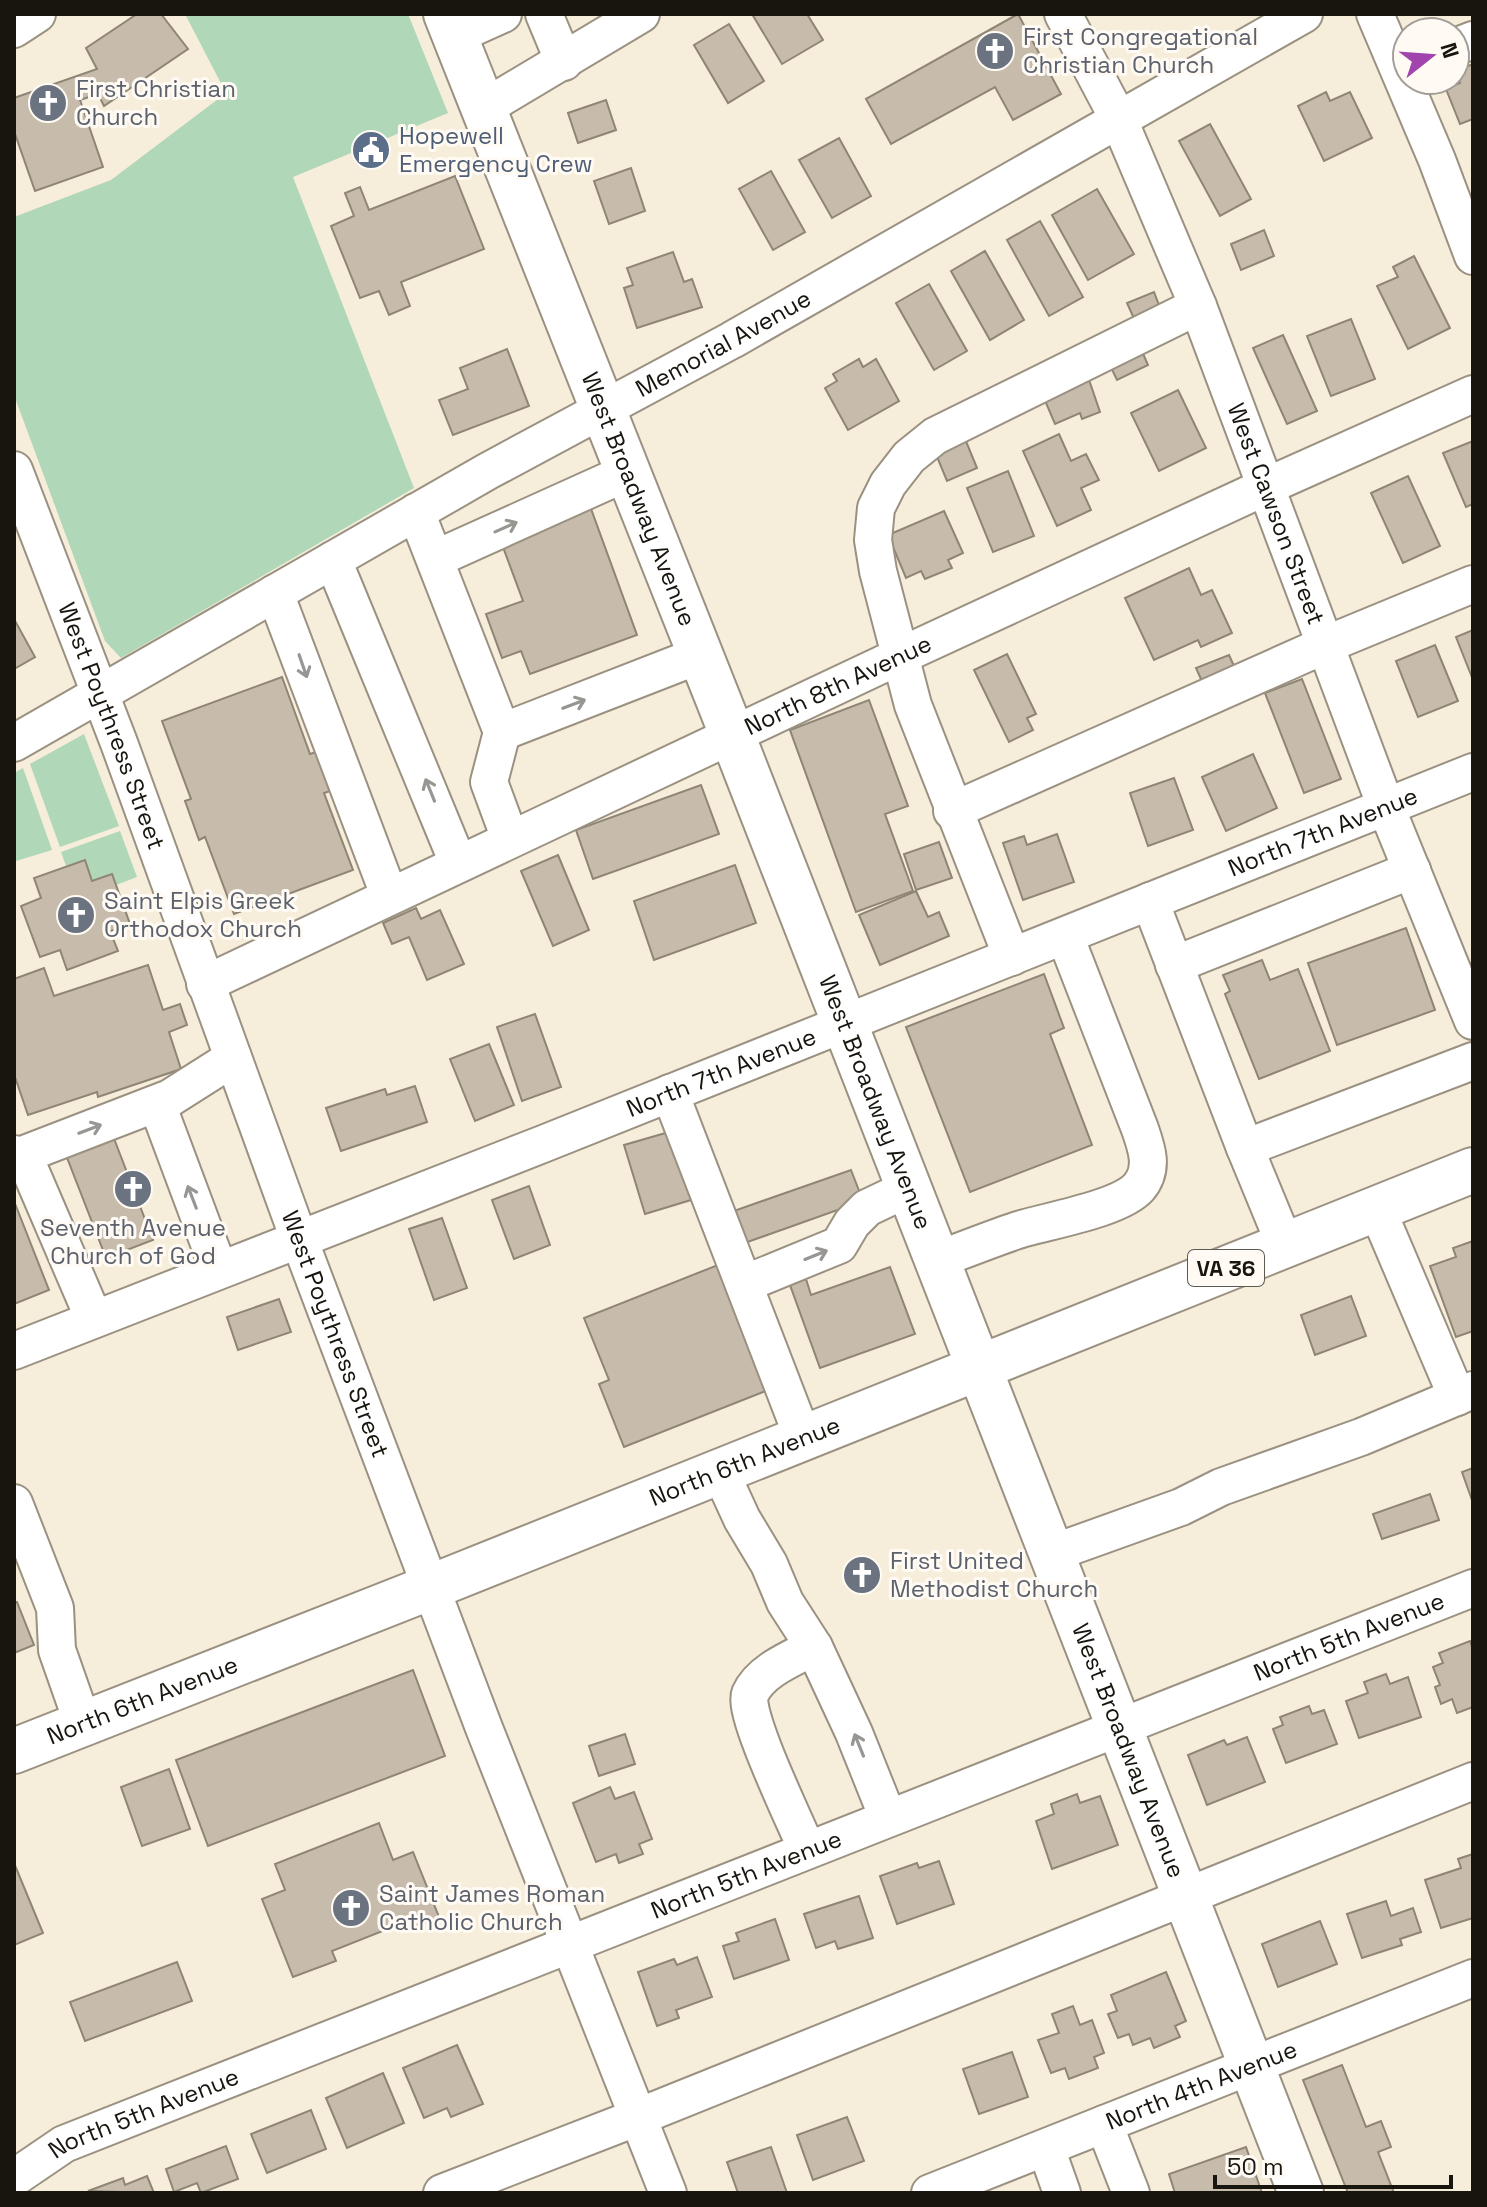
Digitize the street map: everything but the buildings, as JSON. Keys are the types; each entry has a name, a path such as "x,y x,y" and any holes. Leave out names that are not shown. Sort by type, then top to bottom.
{"main road":[{"name":"West Broadway Avenue","path":"450,25 732,735 1301,2193"},
{"name":"North 6th Avenue","path":"14,1751 1473,1170"}],"street":[{"path":"14,29 37,14"},
{"path":"544,14 564,62"},
{"path":"482,109 641,14"},
{"name":"West Cawson Street","path":"1063,14 1119,120 1198,306 1386,807 1473,1021"},
{"name":"Memorial Avenue","path":"14,743 416,512 732,340 1304,14"},
{"path":"1375,14 1391,45"},
{"path":"450,25 497,15"},
{"path":"1415,96 1465,211 1473,256"},
{"path":"1012,957 952,811 913,705 878,571 873,540 876,508 888,484 909,457 935,436 1198,306"},
{"name":"North 8th Avenue","path":"205,984 900,656 1473,394"},
{"name":"West Poythress Street","path":"14,470 100,693 299,1239 431,1587 668,2193"},
{"path":"435,559 628,472"},
{"path":"416,512 502,732 489,782 510,839"},
{"path":"333,560 458,863"},
{"path":"952,811 1325,645 1473,584"},
{"path":"275,593 389,895"},
{"path":"502,732 700,655"},
{"name":"North 7th Avenue","path":"14,1351 1473,772"},
{"path":"1174,965 1412,870"},
{"path":"1150,901 1285,1245"},
{"path":"937,1260 1020,1229 1113,1201 1138,1188 1145,1176 1148,1153 1065,936"},
{"path":"94,1319 30,1170 16,1155 157,1104 233,1058"},
{"path":"1245,1148 1473,1061"},
{"path":"670,1093 803,1438"},
{"path":"157,1104 219,1270"},
{"path":"744,1284 839,1245 852,1223 867,1208 909,1188"},
{"path":"1050,1554 1181,1507 1221,1487 1361,1437 1465,1393 1377,1209"},
{"path":"720,1471 742,1519 769,1564 785,1602 814,1647 854,1733 888,1818"},
{"path":"14,1503 22,1546 55,1608 57,1650 83,1724"},
{"name":"North 5th Avenue","path":"22,2171 64,2144 1473,1588"},
{"path":"807,1850 758,1736 749,1703 750,1694 771,1671 814,1647"},
{"path":"442,2193 1473,1781"},
{"name":"North 4th Avenue","path":"943,2191 1473,1978"},
{"path":"1104,2124 1131,2193"},
{"path":"1046,2148 1062,2193"}],"green space":[{"path":"185,14 408,14 448,113 293,177 414,488 121,658 105,641 14,395 14,217 111,180 226,93"},
{"path":"84,734 119,826 60,847 30,764"},
{"path":"23,768 52,850 16,861 14,773"},
{"path":"120,831 137,877 116,885 112,874 92,881 85,860 66,866 61,852"}],"place":[{"name":"First Congregational Christian Church","path":"995,51"},
{"name":"First Christian Church","path":"48,103"},
{"name":"Hopewell Emergency Crew","path":"371,150"},
{"name":"Saint Elpis Greek Orthodox Church","path":"76,915"},
{"name":"Seventh Avenue Church of God","path":"133,1189"},
{"name":"First United Methodist Church","path":"862,1575"},
{"name":"Saint James Roman Catholic Church","path":"351,1908"}]}
